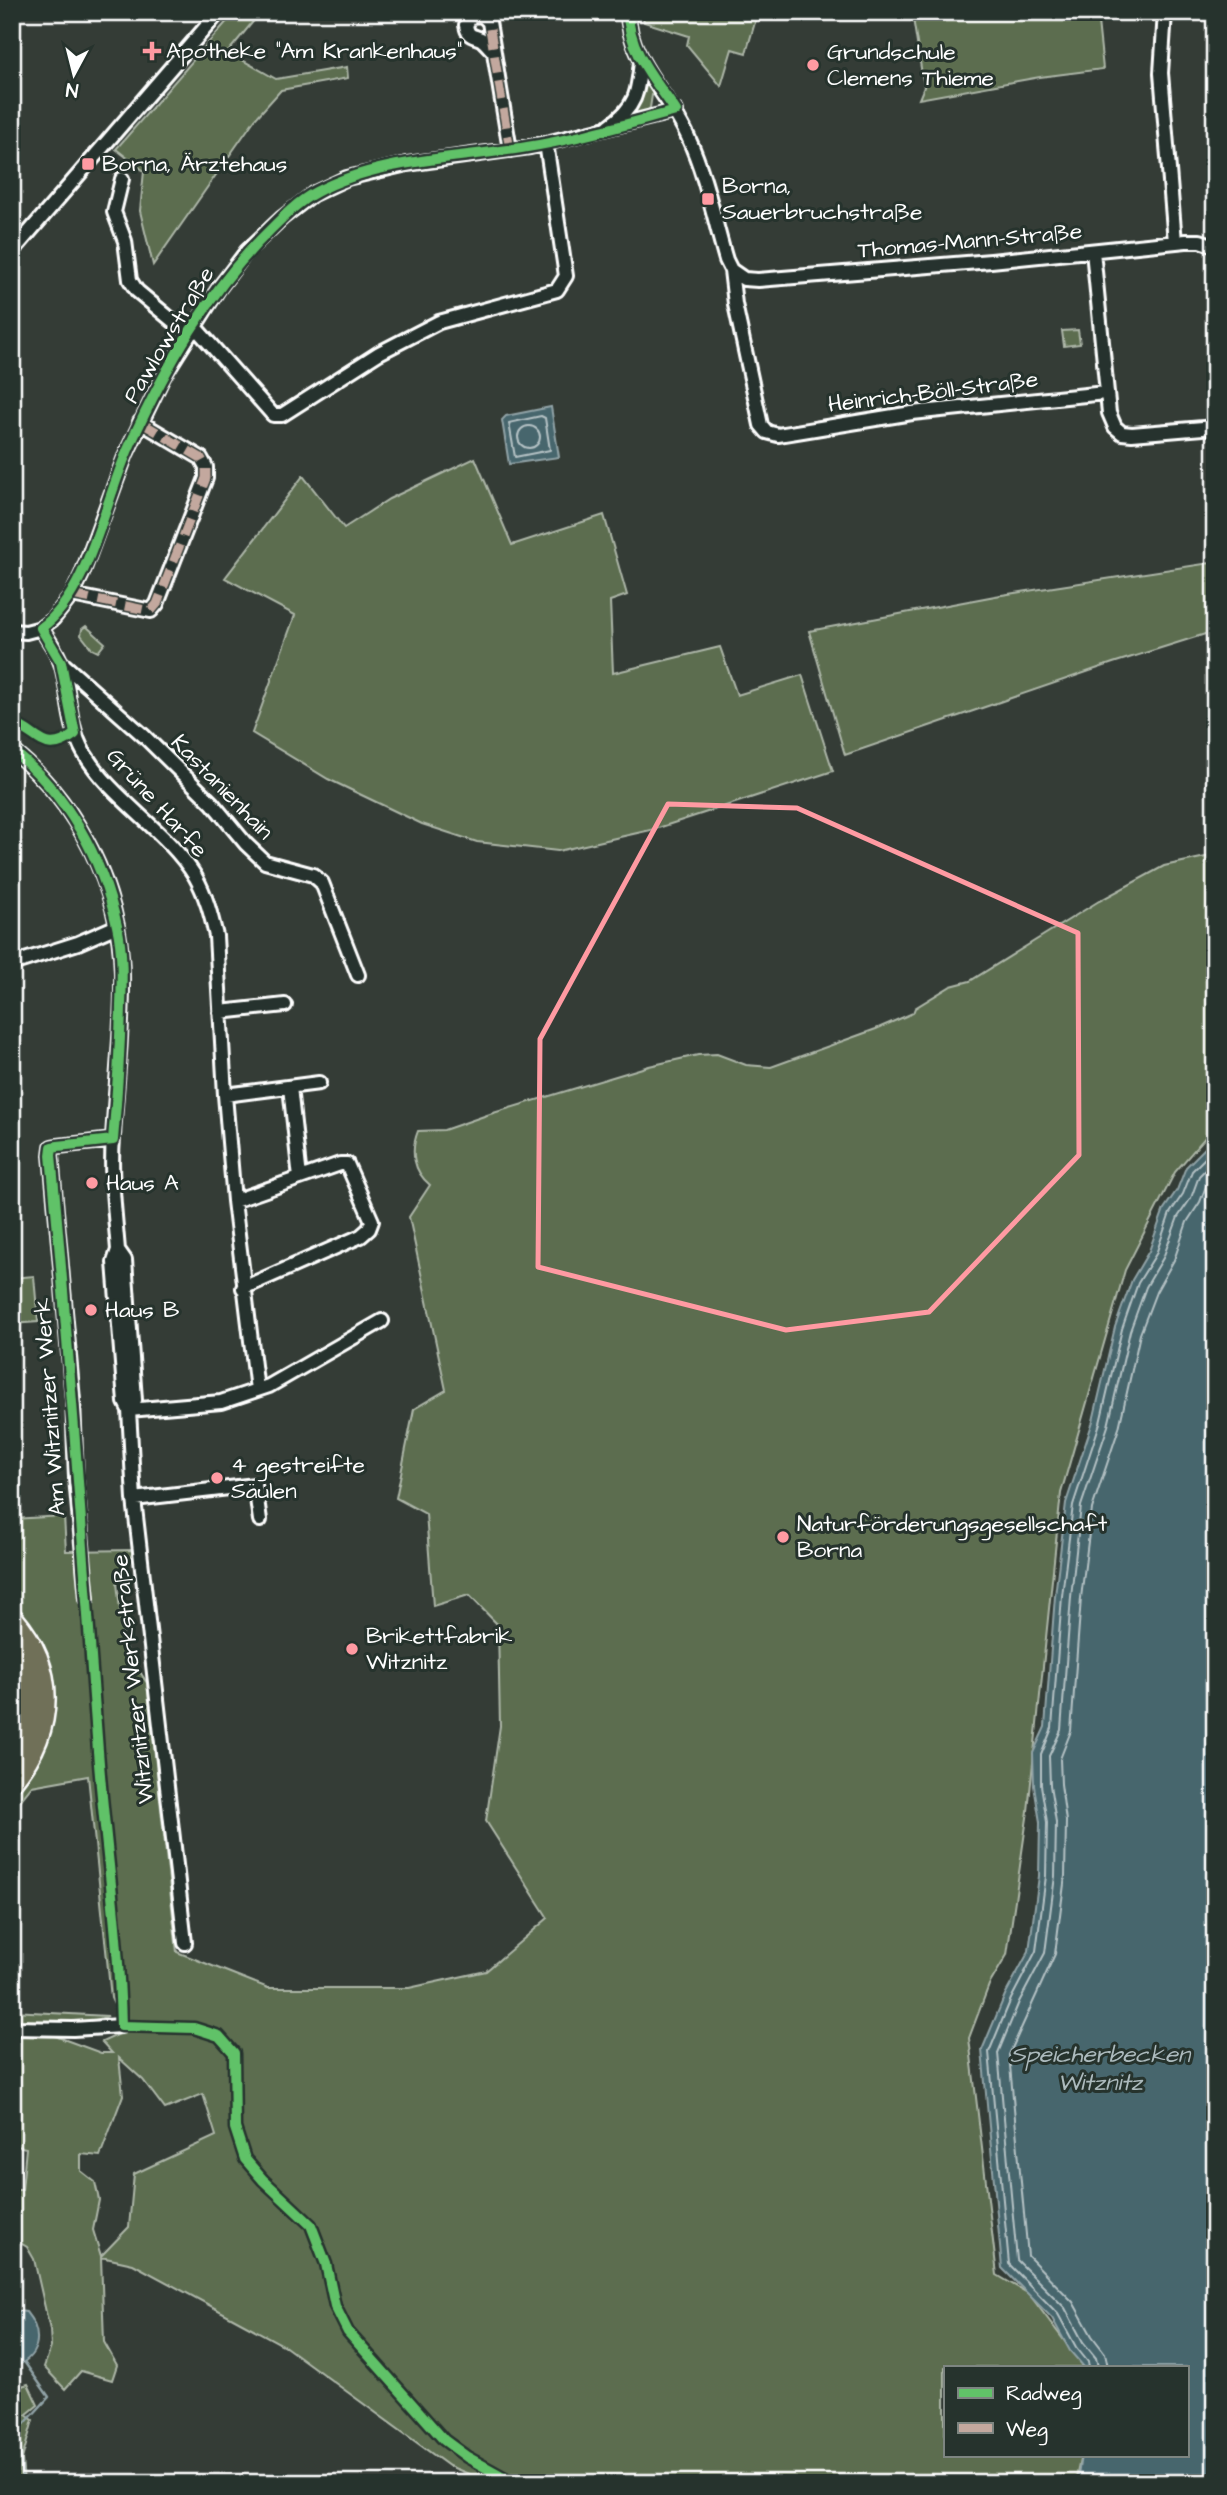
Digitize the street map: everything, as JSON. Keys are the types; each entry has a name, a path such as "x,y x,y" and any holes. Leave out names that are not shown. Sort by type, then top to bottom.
{"highway":[{"path":"12,1620 23,1632 38,1661 44,1706 33,1744 12,1778"},
{"path":"12,1648 21,1663 26,1682 27,1704 23,1727 12,1749"}],"street":[{"path":"12,252 219,12"},
{"path":"628,12 633,42 641,61 676,111 695,154 731,270"},
{"path":"1165,12 1161,73 1175,242"},
{"path":"493,51 510,150"},
{"path":"604,129 623,117 632,105 638,89 641,61"},
{"name":"Pawlowstraße","path":"41,628 53,619 72,595 126,454 163,377 219,288 247,251 282,218 313,194 347,178 407,164 546,143 676,111"},
{"path":"195,327 274,415 282,415 379,352 439,322 558,290 566,276 546,143"},
{"name":"Pawlowstraße","path":"122,179 114,212 125,241 130,280 137,291 173,321 195,327"},
{"name":"Thomas-Mann-Straße","path":"731,270 744,279 758,280 1175,242 1200,241 1215,246"},
{"path":"1093,251 1105,393 1111,422 1122,433 1215,427"},
{"name":"Heinrich-Böll-Straße","path":"731,270 735,304 761,425 766,432 778,435 912,413 1105,393"},
{"name":"Pawlowstraße","path":"72,595 151,611 157,604 206,478 206,467 201,458 141,422"},
{"path":"12,631 26,632 41,628"},
{"name":"Grüne Harfe","path":"41,628 61,662 75,734 94,768 180,856 204,893 216,936 234,1201 257,1390"},
{"name":"Kastanienhain","path":"61,662 144,736 212,803 246,844 265,862 313,875 322,883 358,975"},
{"name":"Witznitzer Werkstraße","path":"12,750 40,774 71,811 103,878 117,926 122,972 113,1140 118,1250 114,1262 125,1402 129,1410 134,1499 185,1943"},
{"path":"12,964 78,943 117,926"},
{"path":"220,1012 285,1005"},
{"path":"225,1095 319,1083"},
{"path":"290,1087 300,1178"},
{"name":"Am Witznitzer Werk","path":"87,1599 76,1478 73,1400 51,1155 52,1147 113,1140"},
{"path":"234,1201 347,1164 372,1221 369,1229 361,1236 243,1288"},
{"path":"129,1410 221,1402 257,1390 279,1381 382,1321"},
{"path":"134,1499 255,1485 260,1520"},
{"path":"12,2028 73,2029 121,2026"}],"highlighted area":[{"path":"668,804 797,808 1078,933 1079,1155 929,1312 786,1330 538,1267 540,1039"}],"green space":[{"path":"235,12 261,12 228,52 276,79 347,67 348,78 281,90 255,119 153,265 140,211 144,171 116,149"},
{"path":"642,12 758,12 746,53 732,49 721,86 687,45 689,36 644,22"},
{"path":"912,12 1097,12 1103,69 1040,77 919,99 924,87"},
{"path":"644,76 653,89 650,108 642,116 629,116"},
{"path":"1078,330 1080,344 1064,346 1062,331"},
{"path":"475,458 512,545 604,515 627,595 610,601 613,673 720,647 737,695 802,675 833,771 655,829 558,851 477,842 422,824 328,779 252,733 295,615 225,578 303,476 344,528 389,499"},
{"path":"1210,563 1215,572 1215,631 845,755 809,631 995,596"},
{"path":"86,626 105,643 98,652 92,649 81,635"},
{"path":"1215,855 1215,1126 1175,1172 1125,1270 1061,1493 1028,1811 1007,1955 989,1985 969,2038 997,2275 1029,2294 1083,2366 944,2366 944,2456 1081,2456 1075,2483 491,2483 449,2466 283,2345 133,2264 101,2257 104,2342 117,2365 112,2380 81,2371 65,2389 44,2367 51,2347 50,2330 34,2259 27,2247 12,2238 12,2190 22,2190 26,2148 12,2145 12,2035 55,2036 101,2053 112,2053 102,2042 126,2031 111,1998 88,1776 32,1786 12,1811 20,1617 12,1609 12,1519 64,1516 66,1551 134,1550 117,1583 124,1646 147,1683 177,1952 268,1988 409,1988 486,1971 548,1918 486,1821 500,1726 498,1625 469,1595 433,1606 426,1514 396,1498 414,1409 446,1390 409,1217 430,1185 420,1173 415,1160 414,1146 418,1131 444,1130 649,1066 698,1055 717,1054 746,1065 771,1067 913,1013 915,1008 951,986 970,981 1099,901 1164,866","holes":["119,2058 143,2080 165,2109 203,2094 216,2136 134,2174 129,2227 101,2256 93,2230 99,2200 95,2182 81,2171 81,2154 100,2156 123,2095"]},
{"path":"34,1276 38,1322 12,1324 12,1278"},
{"path":"12,2011 108,2016 73,2024 36,2024 12,2022"},
{"path":"28,2384 38,2405 26,2415 33,2420 22,2459 24,2483 12,2483 12,2389"}],"water":[{"path":"551,407 559,457 509,464 502,420 506,416"},
{"name":"Speicherbecken Witznitz","path":"1215,1138 1215,2483 1077,2483 1081,2456 1188,2456 1188,2366 1083,2366 1070,2351 1052,2318 1002,2268 982,2050 1005,1995 1029,1951 1039,1876 1040,1822 1034,1786 1033,1753 1045,1727 1055,1596 1066,1503 1093,1421 1115,1327 1132,1280 1149,1251 1164,1209 1177,1190 1186,1167"},
{"path":"12,2310 26,2312 36,2329 37,2337 33,2352 21,2364 12,2368"}],"waterway":[{"path":"22,2480 19,2430 49,2397 25,2363"}],"marked path":[{"path":"490,29 510,150"},
{"path":"72,595 151,611 157,604 206,478 206,467 201,458 140,422"}],"cycle path":[{"path":"12,723 49,744 65,741 75,734 61,662 41,628 58,612 84,569 121,467 158,387 208,303 249,252 304,200 340,181 366,172 419,161 546,144 676,111 638,53 629,26 628,12"},
{"path":"12,750 50,786 80,829 92,852 110,900 121,956 120,1040 113,1140 52,1147 51,1155 98,1751 118,1957 121,2026 194,2028 219,2036 234,2053 235,2128 245,2159 263,2180 311,2225 326,2264 335,2306 348,2332 444,2440 467,2457 514,2483"}],"place":[{"name":"Apotheke \"Am Krankenhaus\"","path":"152,51"},
{"name":"Grundschule Clemens Thieme","path":"813,65"},
{"name":"Borna, Ärztehaus","path":"88,164"},
{"name":"Borna, Sauerbruchstraße","path":"708,199"},
{"name":"Haus A","path":"92,1183"},
{"name":"Haus B","path":"91,1310"},
{"name":"4 gestreifte Säulen","path":"217,1478"},
{"name":"Naturförderungsgesellschaft Borna","path":"783,1537"},
{"name":"Brikettfabrik Witznitz","path":"352,1649"}]}
